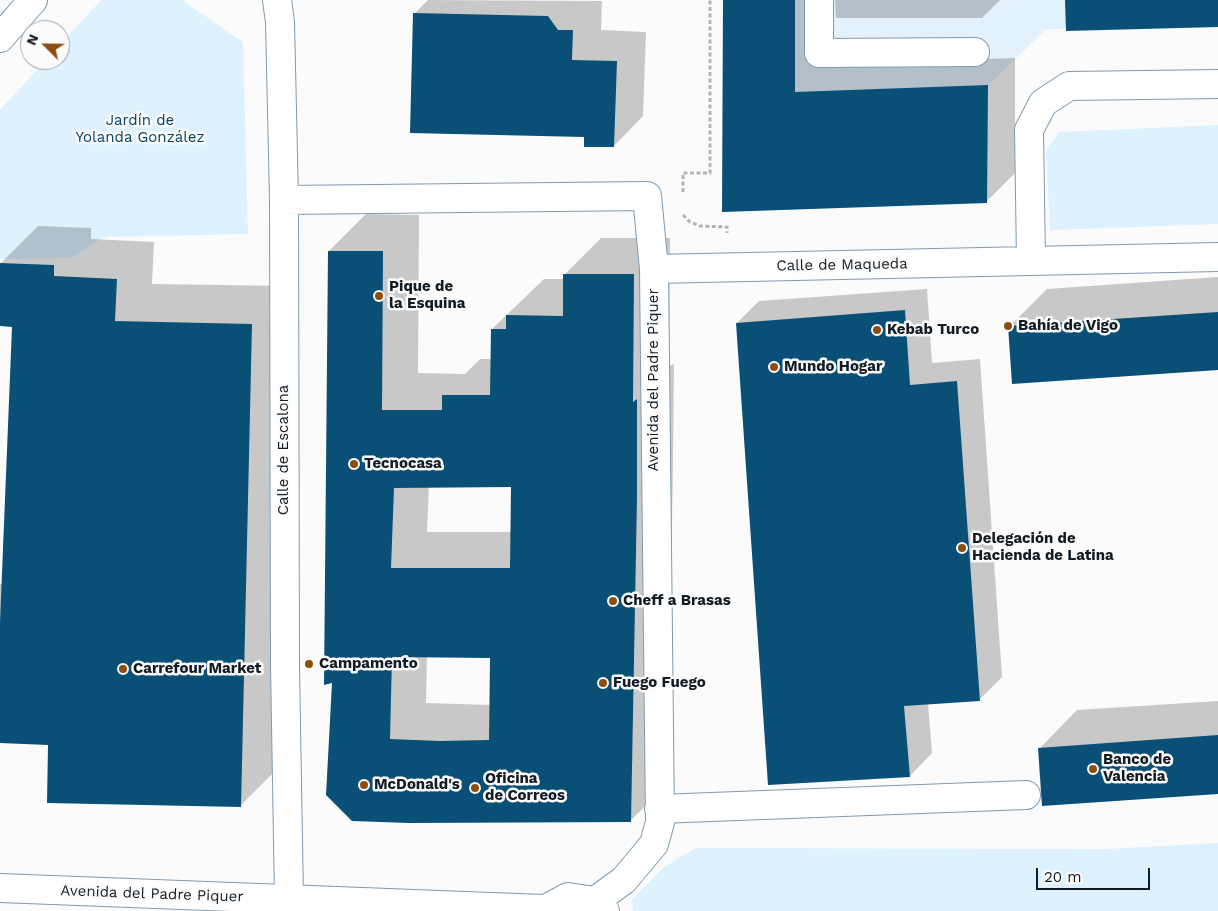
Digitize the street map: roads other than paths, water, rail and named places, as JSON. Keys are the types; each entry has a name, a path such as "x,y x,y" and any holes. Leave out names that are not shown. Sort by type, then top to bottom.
{"street":[{"path":"0,38 34,0"},
{"name":"Calle de Escalona","path":"277,0 280,22 284,200 285,664 289,899"},
{"path":"819,0 819,53 975,52"},
{"path":"1031,260 1029,130 1043,103 1069,86 1218,84"},
{"name":"Avenida del Padre Piquer","path":"284,200 647,196 654,269 660,822 654,844 600,906"},
{"name":"Calle de Maqueda","path":"654,269 1218,257"},
{"path":"660,809 1026,795"},
{"name":"Avenida del Padre Piquer","path":"0,888 542,910"},
{"path":"542,910 568,897 600,906"}],"place":[{"name":"Pique de la Esquina","path":"379,296"},
{"name":"Bahía de Vigo","path":"1008,326"},
{"name":"Kebab Turco","path":"877,330"},
{"name":"Mundo Hogar","path":"774,367"},
{"name":"Tecnocasa","path":"354,464"},
{"name":"Delegación de Hacienda de Latina","path":"962,548"},
{"name":"Cheff a Brasas","path":"613,601"},
{"name":"Campamento","path":"309,664"},
{"name":"Carrefour Market","path":"123,669"},
{"name":"Fuego Fuego","path":"603,683"},
{"name":"Banco de Valencia","path":"1093,769"},
{"name":"McDonald's","path":"364,785"},
{"name":"Oficina de Correos","path":"475,788"}],"park label":[{"name":"Jardín de Yolanda González","path":"140,130"}]}
